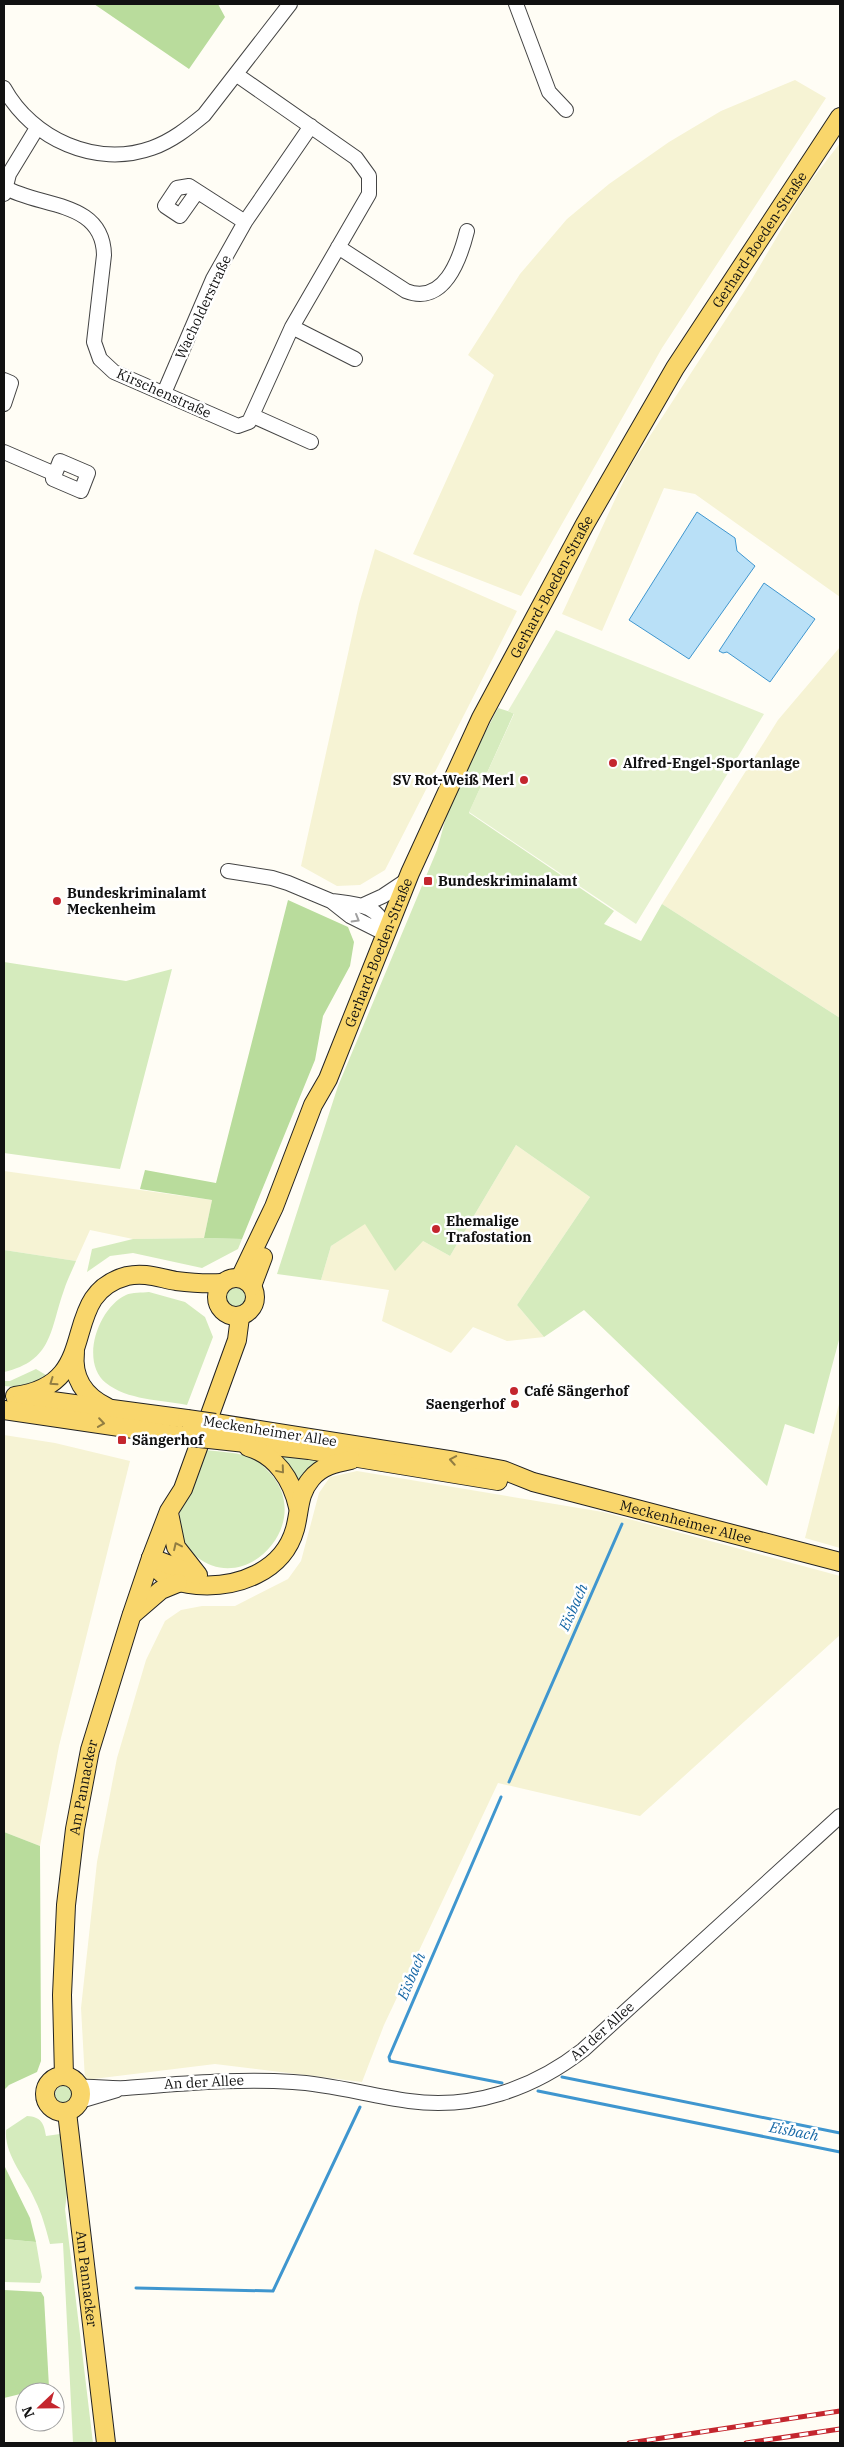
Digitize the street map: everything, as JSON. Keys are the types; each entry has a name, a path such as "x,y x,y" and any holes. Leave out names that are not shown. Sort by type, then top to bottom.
{"main road":[{"name":"Gerhard-Boeden-Straße","path":"234,1316 252,1309 255,1301 246,1282 304,1165 323,1109 328,1079 384,933 481,718 594,508 675,368 838,118"},
{"path":"9,1395 30,1394 57,1379 70,1363 88,1307 98,1294 112,1283 126,1277 141,1274 205,1284 222,1283 230,1278 246,1282"},
{"path":"174,1280 217,1302"},
{"path":"222,1283 216,1294 217,1302 220,1309 234,1316"},
{"name":"Am Pannacker","path":"64,2076 62,1986 66,1905 75,1829 96,1727 130,1616 169,1511 172,1487 234,1316"},
{"path":"75,1349 75,1372 82,1388 96,1402 109,1409"},
{"name":"Meckenheimer Allee","path":"9,1395 55,1403 187,1419 216,1434 502,1482 533,1482"},
{"name":"Meckenheimer Allee","path":"4,1410 181,1436 216,1434 455,1461 503,1470 533,1482 840,1562"},
{"path":"216,1434 270,1458 290,1482 298,1507"},
{"path":"151,1558 159,1573 178,1583 211,1586 231,1583 255,1576 279,1558 293,1536 298,1507 306,1485 317,1472 337,1462 360,1458"},
{"path":"169,1511 176,1547 198,1575"},
{"path":"151,1558 198,1575 231,1583"},
{"path":"130,1616 161,1590 178,1583"},
{"path":"64,2076 75,2080 80,2094 74,2109 60,2113 51,2108 44,2095 48,2083 57,2077 64,2076"},
{"name":"Am Pannacker","path":"66,2112 106,2443"}],"street":[{"path":"4,88 25,117 37,128 58,140 96,153 114,154 152,148 188,129 204,115 237,75 290,4"},
{"path":"516,4 550,92 566,110"},
{"path":"237,75 356,158 369,176 369,194 292,327 271,369 252,416 311,442"},
{"name":"Wacholderstraße","path":"164,394 213,279 245,222 311,126"},
{"path":"4,190 9,174 37,128"},
{"name":"Kirschenstraße","path":"4,190 74,211 93,222 104,243 94,342 97,353 104,364 114,372 238,426 249,422 252,416"},
{"path":"198,192 245,222"},
{"path":"338,247 406,291 416,295 428,294 441,286 460,259 467,231"},
{"path":"292,327 355,359"},
{"path":"4,404 7,382"},
{"path":"4,452 55,474"},
{"path":"228,871 280,880 331,901 360,906 380,914 384,933"},
{"path":"360,906 383,896 407,880"},
{"path":"331,901 350,916 384,933"},
{"name":"An der Allee","path":"80,2094 214,2080 287,2081 338,2087 409,2101 440,2102 483,2098 519,2089 558,2068 583,2050 840,1816"}],"shaded area":[{"path":"795,80 826,98 662,348 521,596 413,554 494,375 468,355 520,274 567,219 609,184 669,142 721,111"},
{"path":"840,143 840,597 695,494 664,488 602,631 562,614 631,465 749,284 807,186"},
{"path":"375,549 517,611 385,870 360,885 337,886 301,866 359,604"},
{"path":"840,647 840,1018 662,904 778,720"},
{"path":"516,1145 590,1197 517,1305 544,1337 507,1341 473,1327 451,1353 382,1321 389,1290 321,1280 331,1246 365,1223 423,1241 450,1256"},
{"path":"4,1171 212,1200 204,1238 133,1239 90,1230 76,1261 4,1250"},
{"path":"840,1400 840,1548 805,1538"},
{"path":"4,1435 55,1443 130,1461 59,1746 40,1846 4,1832"},
{"path":"357,1471 603,1512 840,1576 840,1635 640,1816 498,1783 384,2025 362,2082 215,2064 85,2080 81,2008 97,1862 117,1758 146,1660 165,1621 181,1610 202,1606 235,1606 288,1579 301,1561 319,1493 330,1477"}],"green space":[{"path":"94,4 218,4 225,17 189,69"},
{"name":"Alfred-Engel-Sportanlage","path":"556,630 764,714 636,924 469,812 514,714 508,711"},
{"path":"498,708 514,713 469,813 614,911 604,924 641,941 662,904 840,1018 840,1336 814,1434 785,1424 767,1486 584,1310 544,1337 517,1305 590,1197 516,1145 450,1256 423,1241 395,1271 365,1224 331,1246 321,1280 277,1274 338,1086 437,850 451,799"},
{"path":"288,900 348,927 354,942 350,966 323,1016 315,1060 242,1239 204,1238 212,1200 140,1189 145,1170 216,1183"},
{"path":"4,962 126,981 172,969 120,1169 4,1153"},
{"path":"133,1239 242,1239 238,1249 202,1268 133,1253 110,1256 87,1272 92,1249"},
{"path":"4,1250 76,1261 65,1286 52,1330 41,1352 20,1367 4,1372"},
{"path":"232,1288 240,1288 246,1294 246,1302 240,1308 232,1308 226,1302 226,1294"},
{"path":"149,1292 185,1302 205,1317 213,1337 187,1405 134,1396 114,1389 98,1373 94,1362 93,1349 96,1335 108,1311 116,1301 126,1295"},
{"path":"36,1369 51,1378 15,1387 4,1386 4,1381 10,1381"},
{"path":"206,1450 237,1454 254,1459 271,1474 282,1494 284,1514 279,1533 268,1549 253,1561 235,1568 216,1567 197,1557 185,1543 181,1531 181,1506"},
{"path":"271,1451 329,1459 298,1489"},
{"path":"4,1832 40,1846 41,2061 37,2072 9,2085 4,2090"},
{"path":"65,2085 72,2088 75,2095 72,2102 65,2105 58,2102 55,2095 58,2088"},
{"path":"27,2116 39,2119 46,2136 60,2134 67,2193 65,2209 93,2443 73,2443 63,2243 50,2244 40,2211 16,2166 6,2139 6,2130"},
{"path":"4,2165 30,2218 36,2242 4,2239"},
{"path":"4,2239 36,2242 42,2277 40,2283 4,2282"},
{"path":"4,2290 41,2292 44,2297 49,2382 15,2382 15,2395 4,2398"}],"water":[{"path":"697,512 735,538 737,551 755,566 689,659 629,620"},
{"path":"764,583 815,619 770,682 727,652 719,651"}],"waterway":[{"name":"Eisbach","path":"509,1782 622,1524"},
{"name":"Eisbach","path":"501,1797 389,2057 390,2061 502,2083"},
{"path":"562,2077 840,2133"},
{"name":"Eisbach","path":"538,2091 840,2152"},
{"path":"136,2288 273,2291 360,2107"}],"railway":[{"path":"629,2443 840,2411"},
{"path":"746,2443 840,2429"}],"place":[{"name":"Alfred-Engel-Sportanlage","path":"613,763"},
{"name":"SV Rot-Weiß Merl","path":"524,780"},
{"name":"Bundeskriminalamt","path":"428,881"},
{"name":"Bundeskriminalamt Meckenheim","path":"57,901"},
{"name":"Ehemalige Trafostation","path":"436,1229"},
{"name":"Café Sängerhof","path":"514,1391"},
{"name":"Saengerhof","path":"515,1404"},
{"name":"Sängerhof","path":"122,1440"}]}
